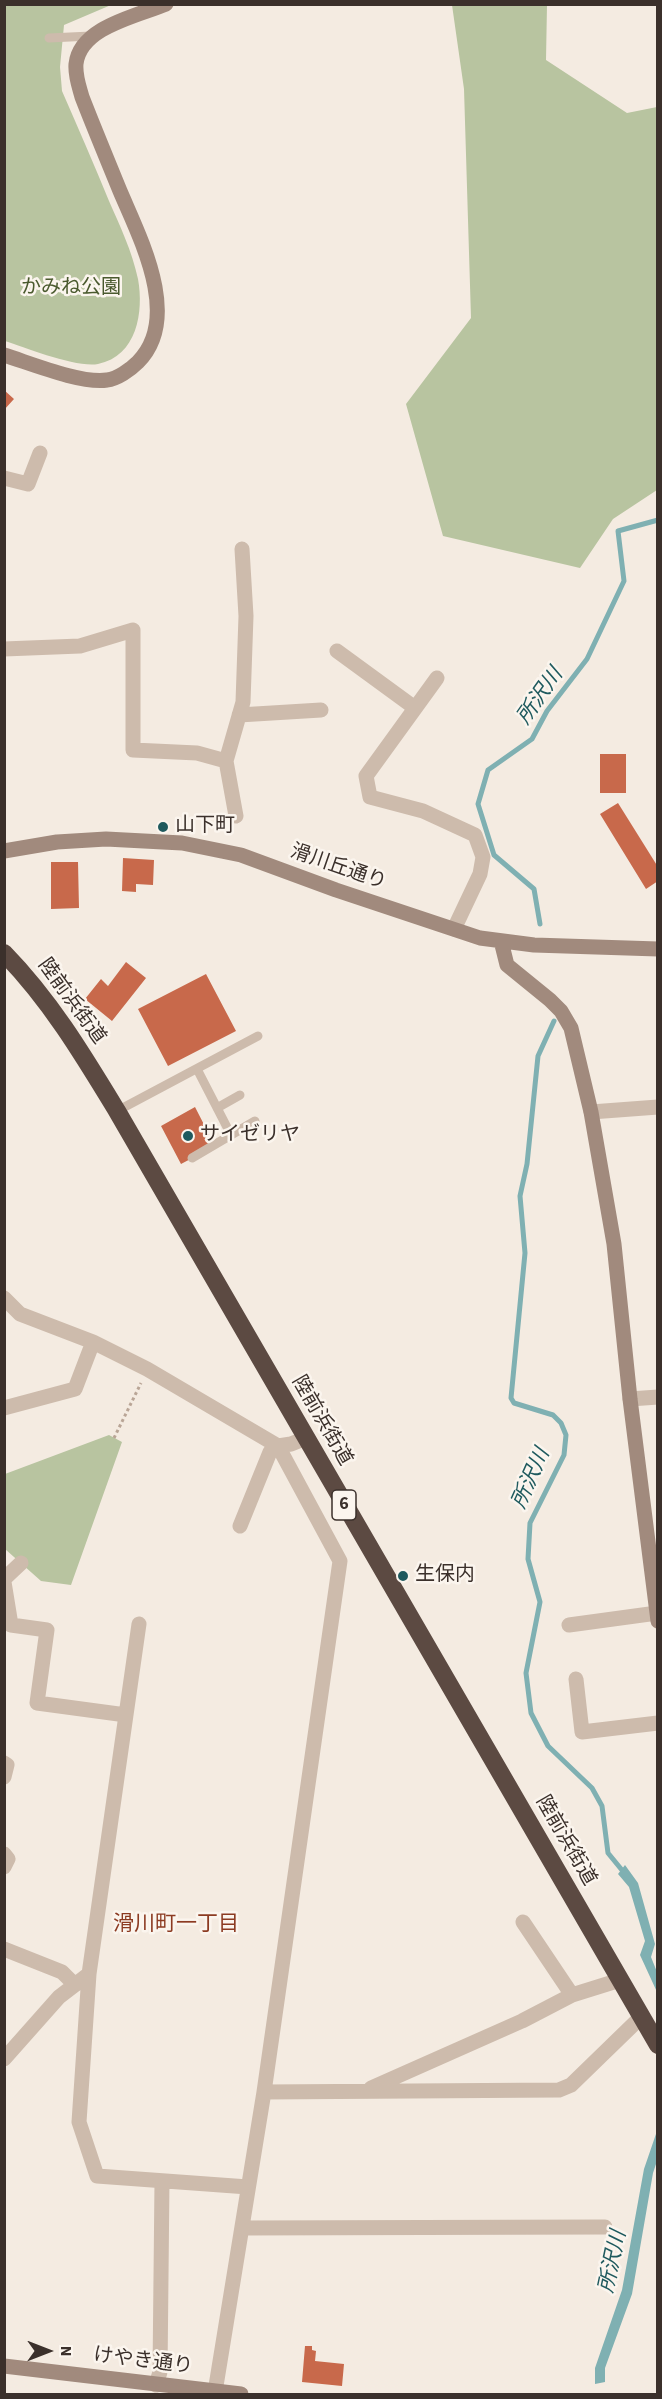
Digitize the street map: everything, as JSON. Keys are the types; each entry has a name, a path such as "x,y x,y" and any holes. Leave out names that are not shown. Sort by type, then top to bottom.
{"highway":[{"name":"陸前浜街道","path":"4,953 46,1000 74,1040 117,1111 657,2045"}],"street":[{"path":"4,355 82,378 108,380 132,368 153,343 157,324 153,281 144,248 82,97 76,75 76,62 82,45 92,36 166,4"},
{"path":"4,478 28,484 40,453"},
{"path":"236,816 226,761 243,702 246,616 242,549"},
{"path":"4,649 80,646 133,630 133,750 197,753 226,761"},
{"path":"337,651 415,708"},
{"path":"437,678 366,776 370,797 423,811 475,835 483,858 480,874 454,929"},
{"path":"239,716 321,710"},
{"name":"滑川丘通り","path":"4,851 57,842 106,839 182,843 241,855 336,890 480,938 534,945 657,949"},
{"path":"501,941 507,965 550,1000 561,1011 571,1028 591,1112 614,1244 630,1399 657,1617 569,1625"},
{"path":"591,1112 657,1107"},
{"path":"4,1298 20,1314 93,1342 147,1369 278,1446 340,1561 264,2092 215,2392"},
{"path":"4,1408 75,1389 93,1342"},
{"path":"630,1399 657,1397"},
{"path":"240,1526 270,1452 278,1446 306,1438"},
{"path":"21,1563 4,1581 11,1625 47,1630 37,1703 126,1715"},
{"path":"139,1624 89,1974 79,2122 97,2176 248,2187"},
{"path":"576,1678 582,1732 657,1723"},
{"path":"4,1763 7,1765 4,1777"},
{"path":"4,1854 8,1859 4,1867"},
{"path":"523,1922 572,1995"},
{"path":"4,1949 62,1972 75,1984"},
{"path":"4,2059 59,1997 89,1974"},
{"path":"365,2090 522,2021 572,1995 620,1980"},
{"path":"264,2092 559,2090 571,2085 641,2017"},
{"path":"156,2385 160,2372 162,2181"},
{"path":"242,2228 605,2227"},
{"name":"けやき通り","path":"4,2366 241,2394"}],"lane":[{"path":"50,38 92,36"},
{"path":"117,1111 258,1036"},
{"path":"197,1069 231,1135"},
{"path":"217,1108 240,1095"},
{"path":"192,1158 255,1120"}],"path":[{"path":"114,1438 147,1369"}],"green space":[{"name":"かみね公園","path":"4,5 111,5 64,25 60,67 62,91 125,239 140,292 138,318 129,342 122,352 98,364 65,360 5,341"},
{"path":"452,5 547,5 546,60 627,113 657,107 657,490 613,519 580,568 443,536 406,404 471,318 464,89"},
{"path":"109,1435 122,1442 71,1585 41,1581 5,1549 5,1474"}],"water":[{"path":"625,1865 638,1883 655,1944 651,1957 657,1972 657,1992 640,1955 645,1941 629,1887 618,1874"},
{"path":"657,2131 657,2161 632,2294 605,2368 605,2382 595,2384 595,2368 622,2290 644,2169"}],"building":[{"path":"4,390 14,399 4,410"},
{"path":"600,754 626,754 626,793 600,793"},
{"path":"618,803 658,867 658,881 646,889 600,814"},
{"path":"123,858 154,860 153,885 136,884 136,892 122,891"},
{"path":"51,862 78,862 79,908 51,909"},
{"path":"126,962 146,978 112,1021 85,999 101,979 108,986"},
{"path":"206,974 236,1031 168,1066 138,1009"},
{"name":"サイゼリヤ","path":"195,1107 215,1146 181,1164 161,1126"},
{"path":"305,2346 312,2346 312,2350 316,2351 315,2361 344,2364 342,2386 302,2382"}],"waterway":[{"name":"所沢川","path":"540,924 534,889 494,855 478,804 488,770 532,739 547,711 587,659 624,581 618,531 658,520"},
{"name":"所沢川","path":"554,1021 538,1056 527,1164 520,1196 525,1253 511,1398 514,1403 553,1415 561,1423 566,1435 564,1455 530,1523 528,1559 540,1602 526,1673 531,1713 548,1746 592,1788 602,1806 608,1853 626,1875"}],"place":[{"name":"山下町","path":"163,827"},
{"name":"サイゼリヤ","path":"188,1136"},
{"name":"生保内","path":"403,1576"}],"district":[{"name":"滑川町一丁目","path":"176,1925"}]}
